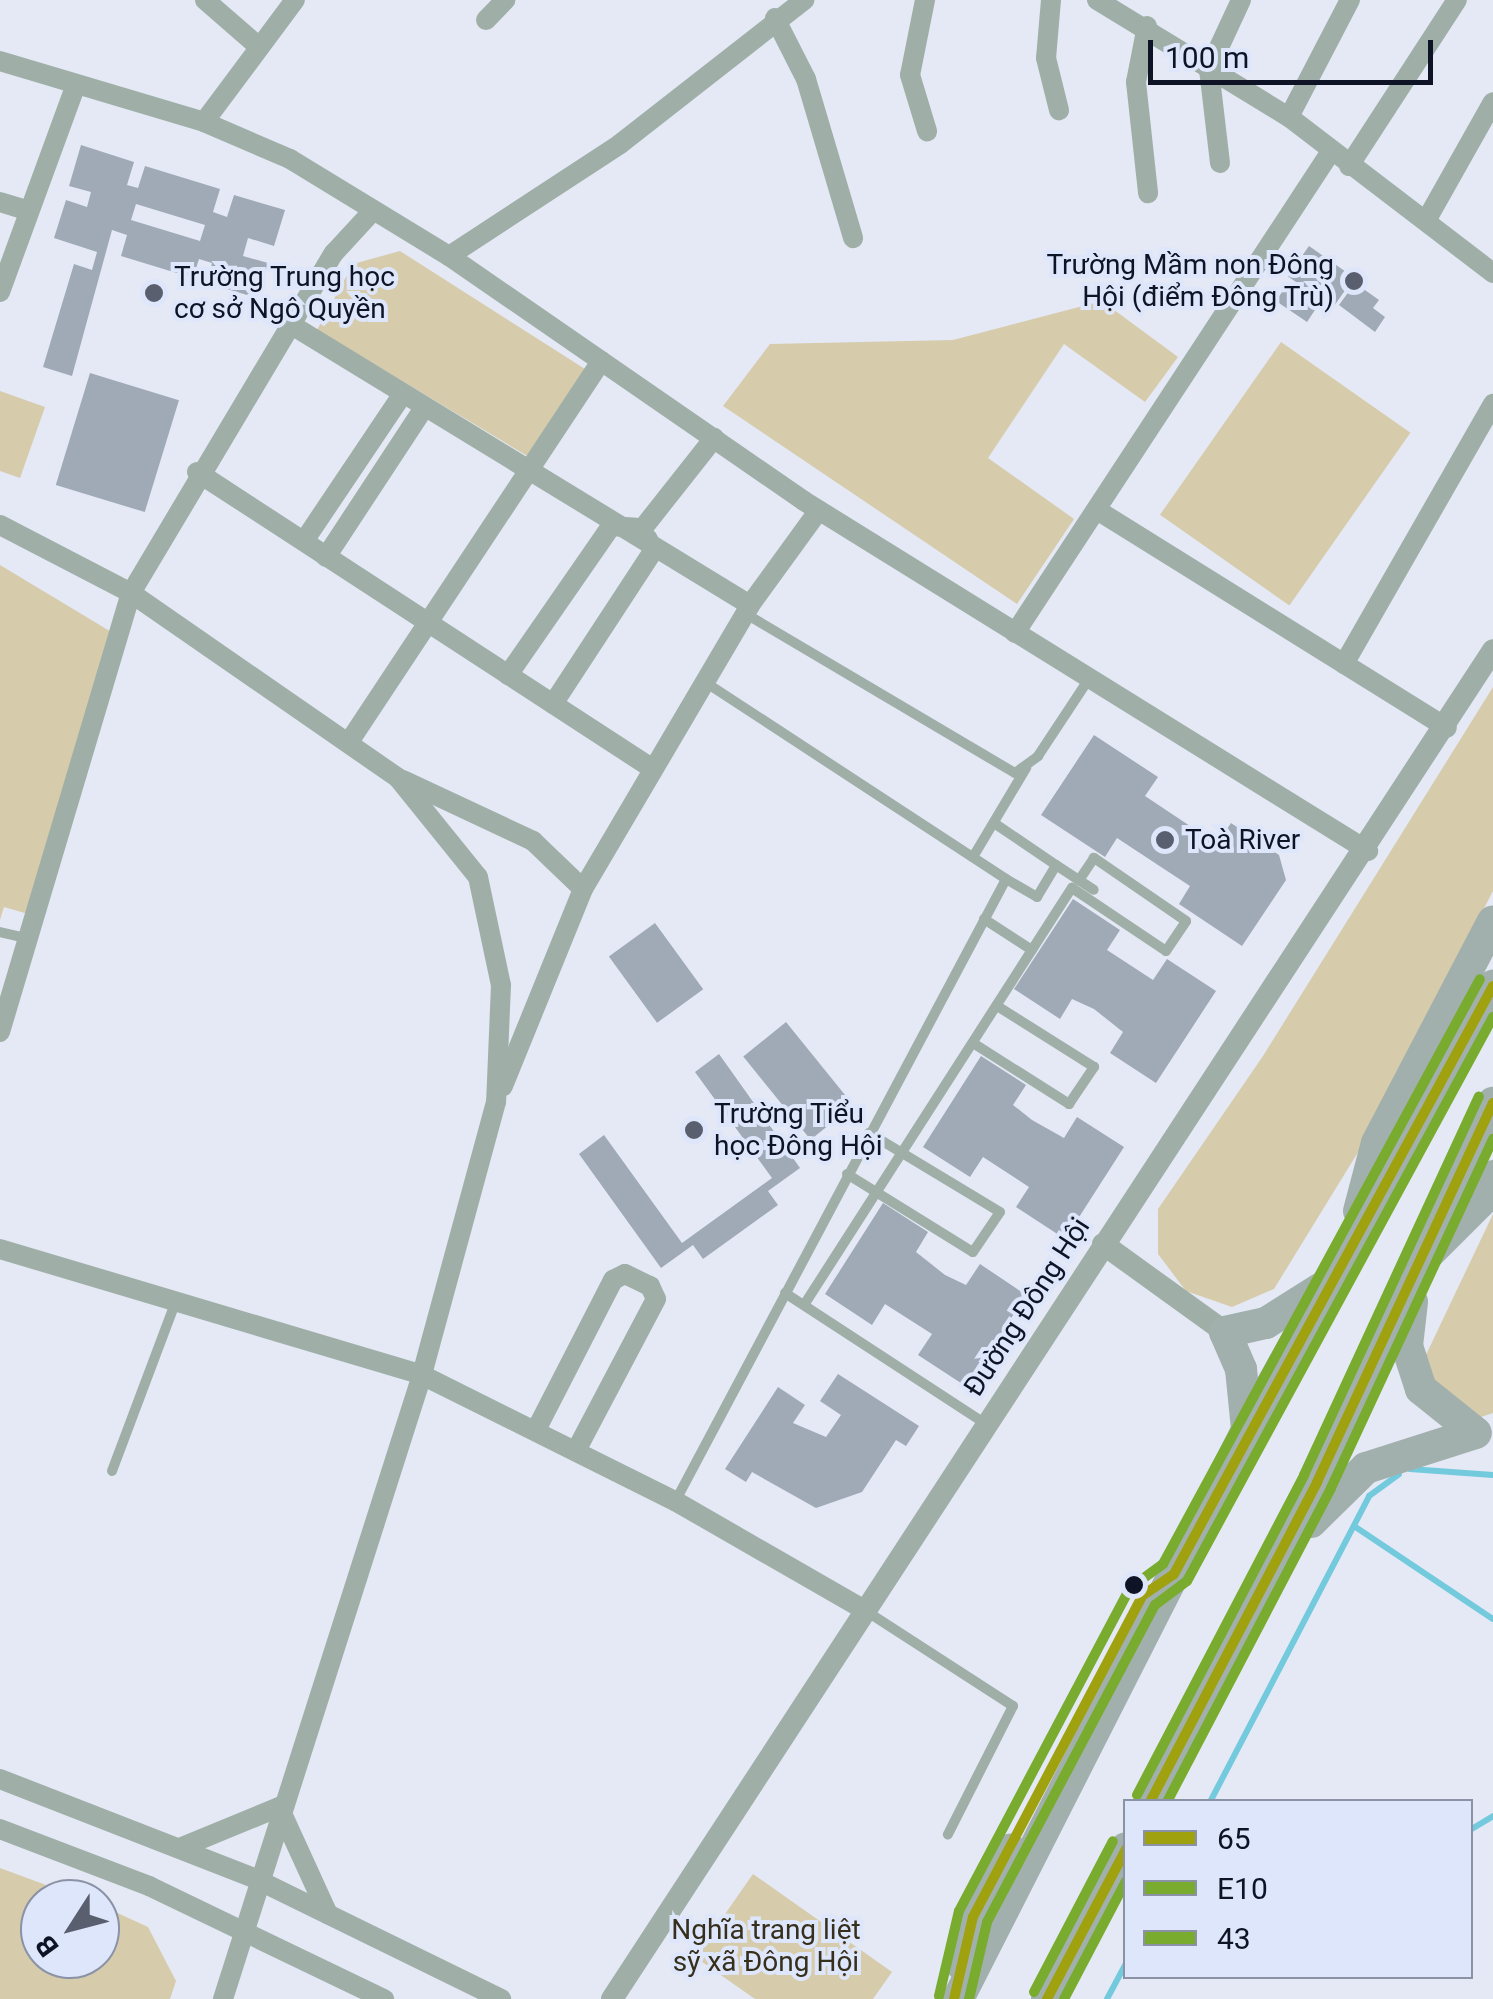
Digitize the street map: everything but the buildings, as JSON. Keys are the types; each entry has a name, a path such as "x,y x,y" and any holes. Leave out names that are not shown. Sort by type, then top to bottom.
{"highway":[{"path":"1350,1247 1377,1143 1493,921"},
{"path":"956,1999 973,1917 1143,1595 1174,1574 1324,1286 1350,1247 1493,986"},
{"path":"1152,1799 1422,1261 1493,1103"},
{"path":"1485,1432 1438,1410 1412,1368 1408,1330 1422,1261 1480,1202 1493,1176"},
{"path":"1247,1430 1241,1369 1225,1332 1266,1323 1324,1286"},
{"path":"1265,1580 1340,1486 1366,1468 1485,1432"},
{"path":"1047,1999 1123,1854"}],"street":[{"path":"206,0 258,46"},
{"path":"204,122 296,0"},
{"path":"486,20 506,0"},
{"path":"449,256 620,144 775,18 804,0"},
{"path":"925,0 910,75 927,131"},
{"path":"1051,0 1046,58 1060,110"},
{"path":"1220,163 1209,69 1241,0"},
{"path":"1289,117 1350,0"},
{"path":"1349,166 1457,0"},
{"path":"1104,2 1289,117 1330,153 1427,219 1493,273"},
{"path":"775,18 806,79 854,238"},
{"path":"1147,26 1136,82 1148,193"},
{"path":"2,58 204,122 290,160 370,214 449,256 819,510 1368,851"},
{"path":"0,292 26,210 76,84"},
{"path":"1427,219 1493,102"},
{"path":"1015,633 1330,153"},
{"path":"0,202 26,210"},
{"path":"0,1032 131,593 197,472 290,324 370,214"},
{"path":"290,324 748,610"},
{"path":"349,742 532,472 601,361"},
{"path":"304,542 402,395"},
{"path":"1344,664 1493,404"},
{"path":"326,556 424,408"},
{"path":"643,528 714,438"},
{"path":"197,472 653,769"},
{"path":"223,1999 256,1879 422,1375 496,1102 584,889 748,610 819,510"},
{"path":"1097,510 1447,728"},
{"path":"0,526 131,593 398,778 533,841 584,889"},
{"path":"611,526 643,528"},
{"path":"508,674 611,526"},
{"path":"643,528 652,552"},
{"path":"552,704 652,552"},
{"name":"Đường Đông Hội","path":"612,1999 1103,1244 1368,851 1493,650"},
{"path":"398,778 478,877 501,985 496,1102"},
{"path":"1103,1244 1225,1332"},
{"path":"0,1249 422,1375 675,1501 866,1611"},
{"path":"536,1430 612,1280 624,1274 650,1286 656,1299 576,1451"},
{"path":"0,1778 256,1879 501,1999"},
{"path":"182,1848 279,1807"},
{"path":"279,1807 328,1914"},
{"path":"0,1829 244,1932 384,1999"}],"lane":[{"path":"748,610 994,766 1026,768"},
{"path":"973,858 1026,768 1090,677"},
{"path":"704,681 1037,897 1056,865"},
{"path":"994,823 1094,890"},
{"path":"804,1305 1072,888 1166,950 1186,920 1094,858 1080,880"},
{"path":"675,1501 1006,879"},
{"path":"984,919 1032,950"},
{"path":"0,932 28,938"},
{"path":"973,1043 1069,1104 1094,1067 997,1006"},
{"path":"846,1174 973,1252 1000,1212 869,1133"},
{"path":"785,1293 986,1424"},
{"path":"112,1471 176,1300"},
{"path":"866,1611 1013,1706 948,1834"}],"green space":[{"path":"400,251 585,369 529,457 317,330 353,264"},
{"path":"1102,301 1178,357 1145,402 1064,344 988,458 1074,519 1017,604 723,406 770,344 953,340"},
{"path":"1281,342 1410,433 1289,605 1160,515"},
{"path":"0,391 45,407 20,478 0,471"},
{"path":"0,565 118,636 35,916 4,907 0,920"},
{"path":"1493,687 1493,891 1360,1149 1274,1289 1232,1307 1186,1291 1158,1254 1158,1209 1263,1056"},
{"path":"1493,1214 1493,1413 1478,1418 1441,1397 1424,1359"},
{"path":"0,1868 30,1879 20,1879 20,1979 120,1979 120,1914 148,1927 176,1981 170,1999 0,1999"},
{"name":"Nghĩa trang liệt sỹ xã Đông Hội","path":"753,1874 892,1972 873,1999 755,1999 695,1957"}],"waterway":[{"path":"1410,1469 1493,1475"},
{"path":"1212,1799 1369,1496 1399,1474"},
{"path":"1354,1526 1493,1619"},
{"path":"1473,1828 1493,1816"},
{"path":"1107,1999 1123,1970"}],"transit line":[{"name":"43","path":"939,1996 959,1911 1130,1588 1163,1564 1480,979"},
{"name":"65","path":"954,1999 973,1917 1143,1595 1174,1574 1493,986"},
{"name":"E10","path":"969,1999 987,1922 1155,1605 1187,1581 1493,1017"},
{"name":"43","path":"1137,1795 1304,1475 1479,1097"},
{"name":"65","path":"1152,1799 1317,1482 1493,1103"},
{"name":"E10","path":"1169,1799 1331,1488 1493,1139"},
{"name":"43","path":"1034,1992 1113,1841"},
{"name":"65","path":"1047,1999 1123,1855"},
{"name":"E10","path":"1064,1999 1123,1887"}],"place":[{"name":"Trường Mầm non Đông Hội (điểm Đông Trù)","path":"1354,281"},
{"name":"Trường Trung học cơ sở Ngô Quyền","path":"154,293"},
{"name":"Toà River","path":"1165,840"},
{"name":"Trường Tiểu học Đông Hội","path":"694,1130"}]}
